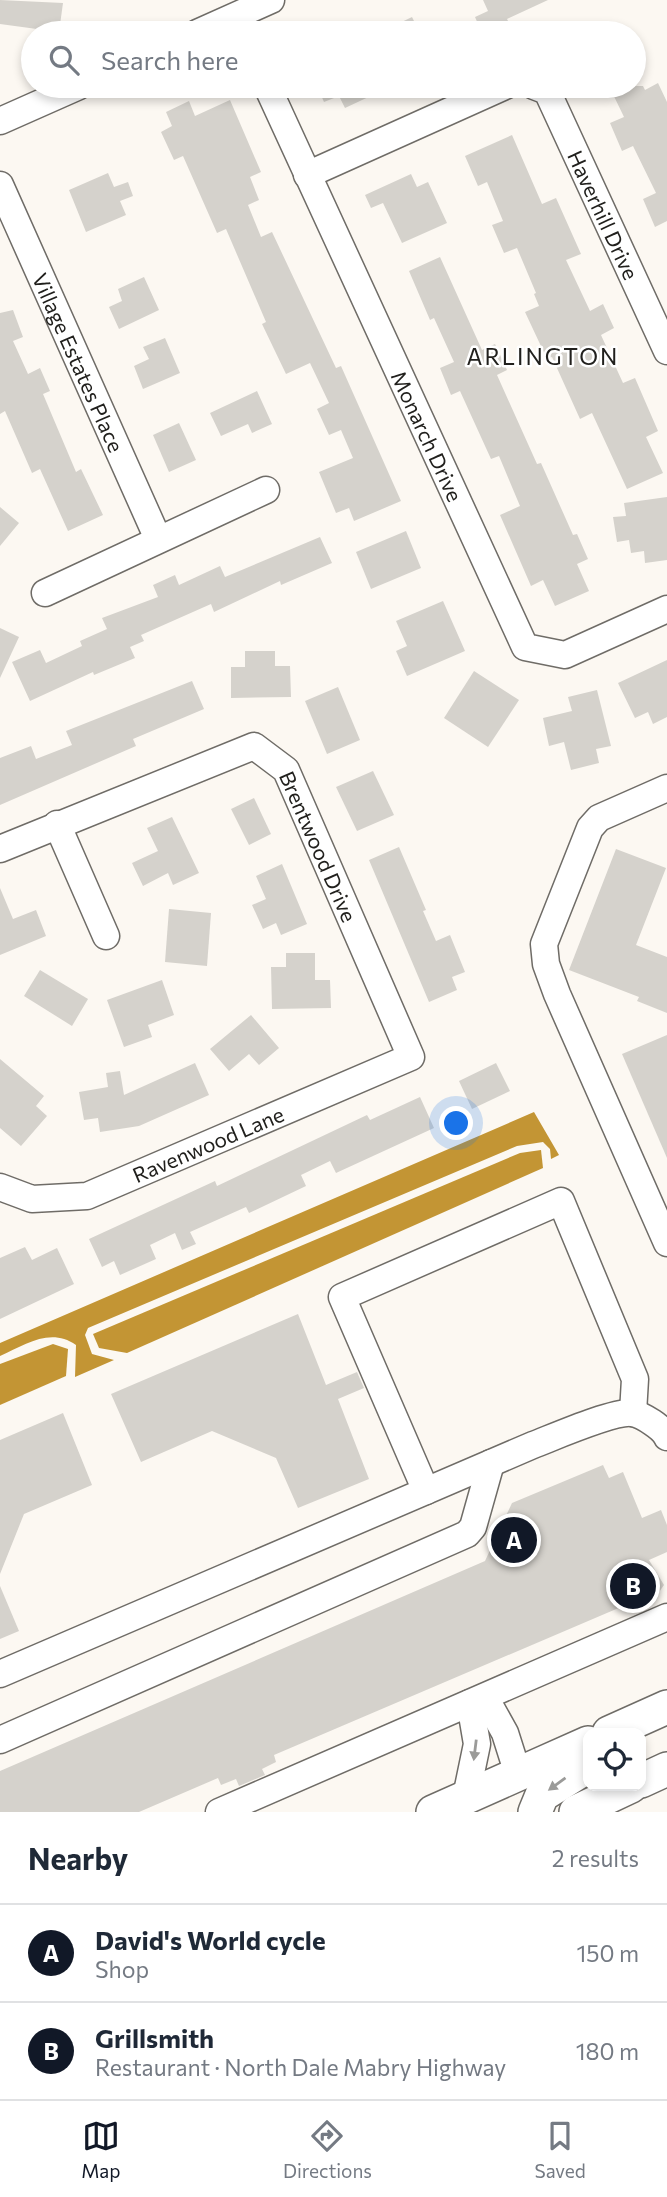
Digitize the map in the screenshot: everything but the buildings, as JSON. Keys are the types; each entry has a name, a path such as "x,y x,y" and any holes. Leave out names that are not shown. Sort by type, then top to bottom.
{"main road":[{"path":"620,1728 667,1707"},
{"path":"646,1738 667,1727"},
{"path":"433,1812 583,1744"},
{"path":"535,1812 542,1795 583,1769"},
{"path":"646,1779 667,1769"},
{"path":"498,1812 518,1774"},
{"path":"582,1810 621,1791"}],"street":[{"path":"244,21 271,0"},
{"path":"0,121 52,98"},
{"name":"Monarch Drive","path":"272,98 524,647 565,655 667,609"},
{"path":"307,175 478,98"},
{"name":"Haverhill Drive","path":"550,98 667,351"},
{"name":"Village Estates Place","path":"0,185 158,540"},
{"path":"45,593 265,490"},
{"name":"Brentwood Drive","path":"0,849 254,746 286,770 411,1057"},
{"path":"667,788 599,818 590,828 544,944 546,964 557,994 667,1243"},
{"path":"57,824 106,936"},
{"name":"Ravenwood Lane","path":"0,1187 32,1199 86,1196 411,1057"},
{"path":"426,1491 342,1297 561,1201 635,1379 633,1413"},
{"path":"0,1674 491,1463 609,1418 633,1413 666,1432"},
{"path":"0,1740 467,1534 473,1527 491,1463"},
{"path":"219,1812 667,1617"},
{"path":"477,1700 505,1733 518,1774"},
{"path":"466,1797 477,1744 477,1700"}],"shaded area":[{"path":"534,1112 559,1155 551,1159 550,1149 543,1142 517,1146 88,1328 85,1335 92,1354 114,1360 75,1377 76,1345 57,1338 28,1343 0,1356 0,1343"},
{"path":"541,1150 543,1168 127,1353 99,1348 93,1334 520,1153"},
{"path":"53,1344 68,1349 66,1376 0,1405 0,1364"}],"place":[{"name":"David's World cycle","path":"514,1540"},
{"name":"Grillsmith","path":"633,1586"}],"district":[{"name":"ARLINGTON","path":"543,356"}]}
